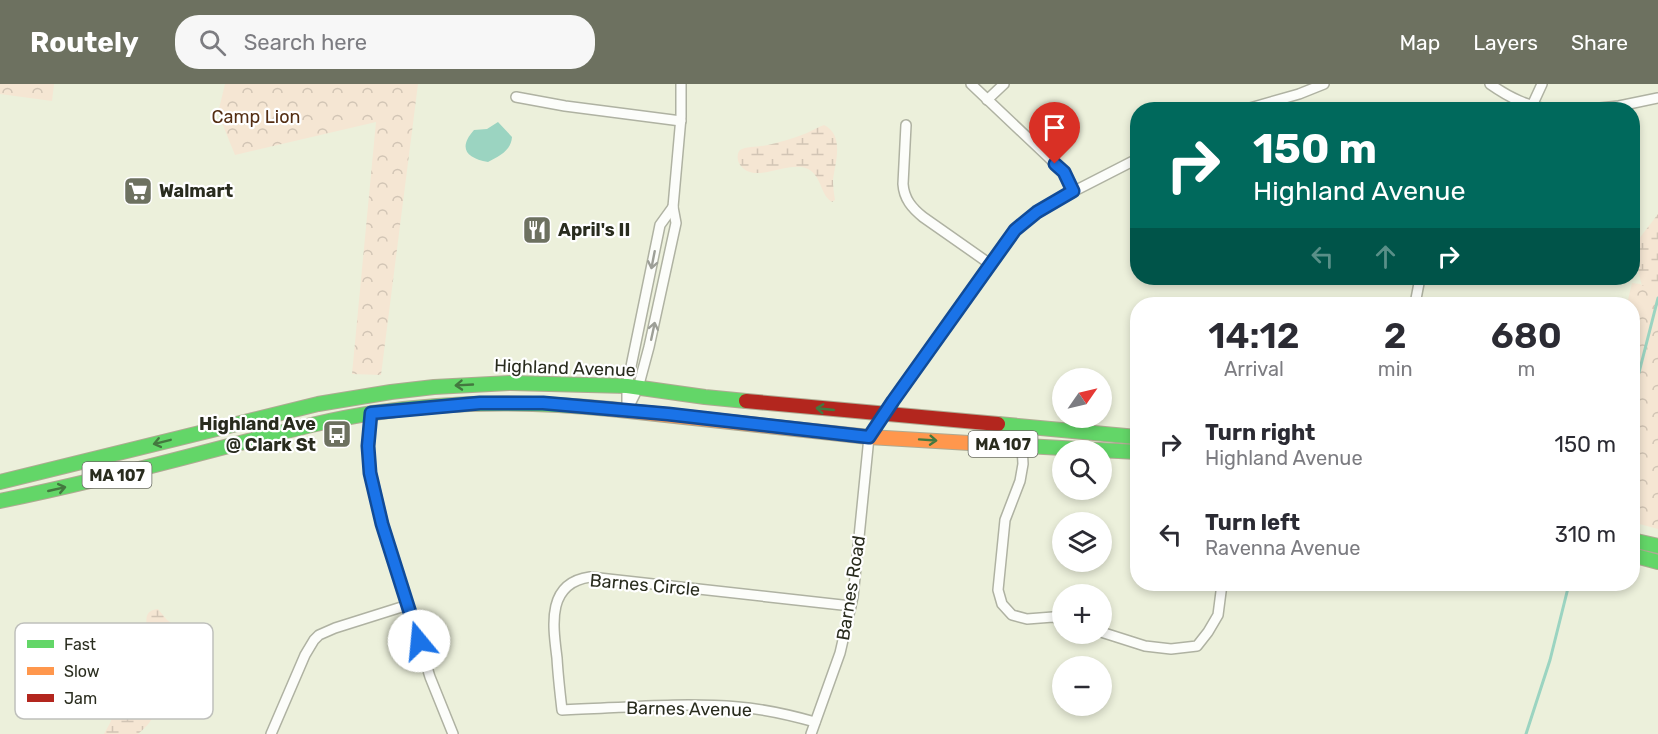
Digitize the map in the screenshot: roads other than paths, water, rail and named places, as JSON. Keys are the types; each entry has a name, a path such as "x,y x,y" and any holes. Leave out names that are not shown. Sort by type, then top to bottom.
{"main road":[{"name":"Highland Avenue","path":"0,482 318,404 434,387 510,382 633,387 705,397 1130,436"},
{"name":"Highland Avenue","path":"0,501 120,474 292,429 371,413 480,403 543,403 627,410 869,437 1130,452"},
{"path":"1640,542 1658,546"},
{"path":"1640,557 1658,562"}],"street":[{"path":"633,387 649,347 676,223 673,207 681,121 681,84"},
{"path":"971,84 1064,172 1073,191"},
{"path":"987,100 1004,84"},
{"path":"1272,102 1324,84"},
{"path":"1490,84 1519,102"},
{"path":"1533,102 1542,84"},
{"path":"516,97 565,106 681,121"},
{"path":"1638,102 1658,98"},
{"path":"906,126 903,184 908,201 923,217 990,264"},
{"path":"869,437 990,264 1026,220 1049,204 1130,162"},
{"path":"627,410 633,387 660,225 673,207"},
{"path":"371,413 368,446 370,473 382,524 430,677 453,734"},
{"name":"Barnes Road","path":"811,734 840,653 851,606 869,437"},
{"path":"1022,445 1023,465 1020,481 1005,520 998,590 1002,604 1012,615 1027,619 1052,617"},
{"name":"Barnes Circle","path":"562,710 554,629 555,609 565,589 584,578 851,606"},
{"path":"1112,635 1171,650 1197,645 1218,615 1221,591"},
{"path":"271,734 305,655 319,635 408,605"},
{"name":"Barnes Avenue","path":"562,710 651,706 736,707 791,715 815,722"}],"water":[{"path":"498,122 512,137 507,149 488,162 470,155 466,142 474,130 487,129"}],"waterway":[{"path":"1640,369 1658,298"},
{"path":"1526,734 1550,660 1567,591"}],"place":[{"name":"Walmart","path":"138,191"},
{"name":"April's II","path":"537,230"},
{"name":"Highland Ave @ Clark St","path":"337,434"}],"park label":[{"name":"Camp Lion","path":"256,117"}]}
